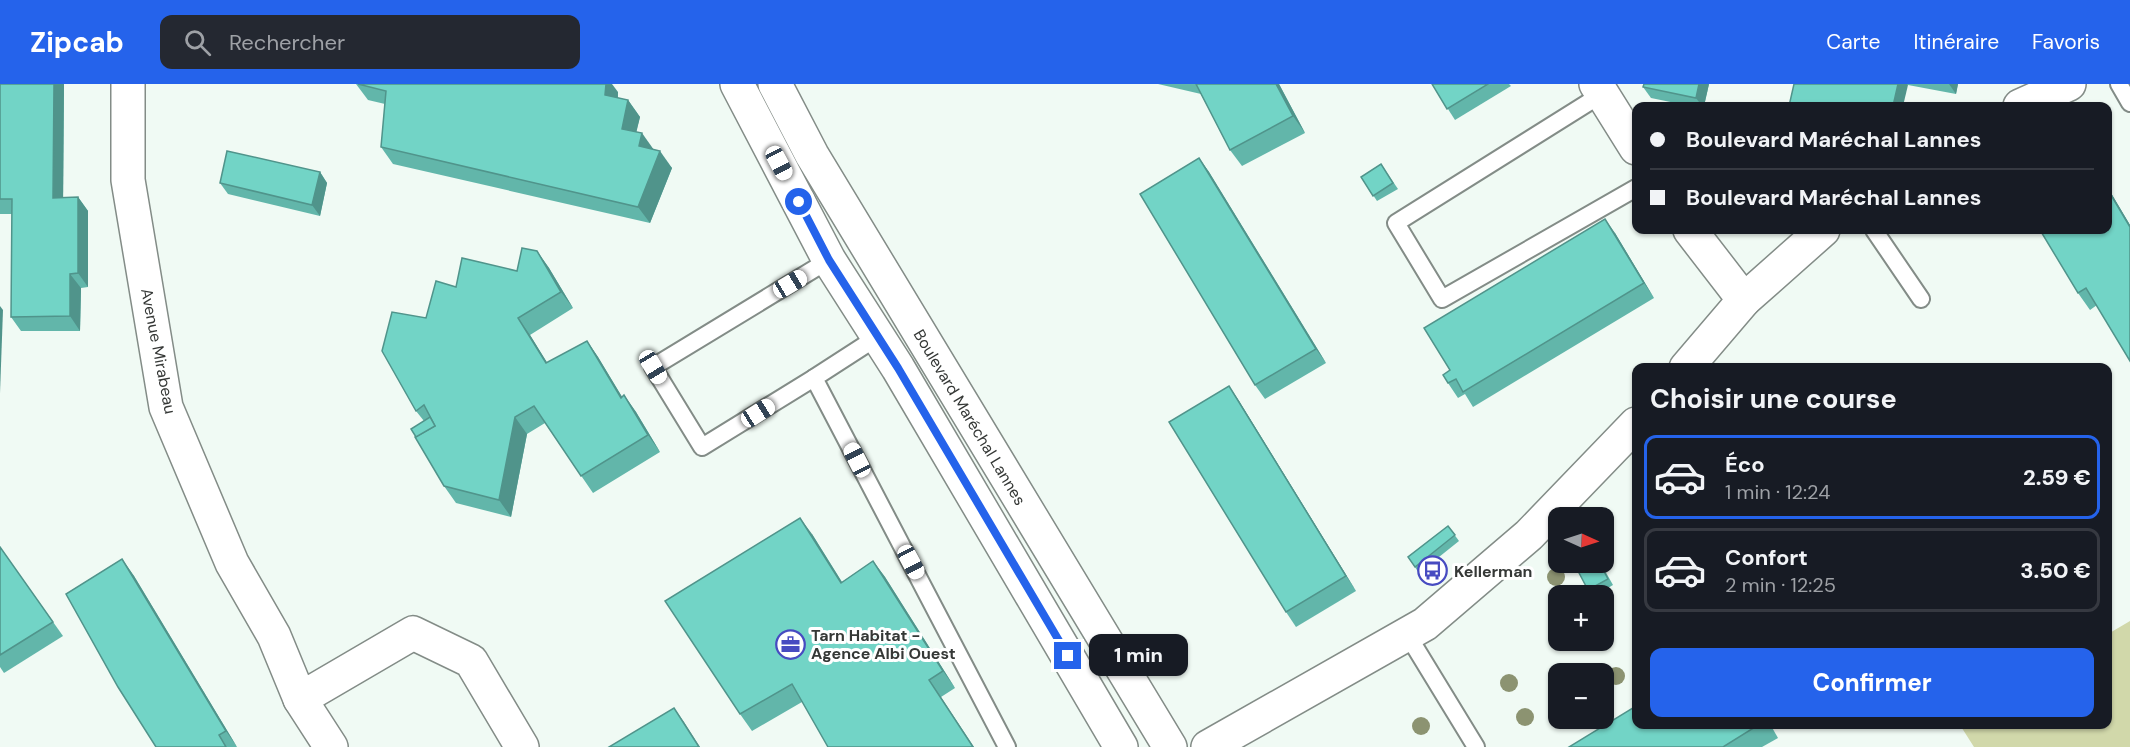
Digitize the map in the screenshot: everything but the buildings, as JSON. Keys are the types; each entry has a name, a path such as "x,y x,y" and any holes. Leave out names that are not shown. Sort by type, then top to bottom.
{"street":[{"name":"Avenue Mirabeau","path":"128,84 128,180 166,407 232,562 274,636 300,699 331,747"},
{"path":"737,84 829,260 879,336 1121,747"},
{"name":"Boulevard Maréchal Lannes","path":"775,84 812,155 1170,747"},
{"path":"2029,102 2069,84"},
{"path":"1599,89 1632,142"},
{"path":"1693,234 1744,300"},
{"path":"1690,363 1744,300 1818,234"},
{"path":"1208,747 1425,624 1529,535 1632,428"},
{"path":"300,699 413,633 471,661 522,747"}],"lane":[{"path":"2119,84 2130,103"},
{"path":"1599,89 1396,223 1442,299 1632,190"},
{"path":"1877,234 1921,299"},
{"path":"829,260 653,367 702,447 879,336"},
{"path":"814,378 1007,747"},
{"path":"1407,634 1476,747"}],"green space":[{"path":"2130,621 2130,747 1974,747 1963,729 2112,729 2112,632"}],"place":[{"name":"Kellerman","path":"1433,571"},
{"name":"Tarn Habitat - Agence Albi Ouest","path":"790,644"}],"route":[{"path":"799,202 829,260 879,336 1068,656"}]}
